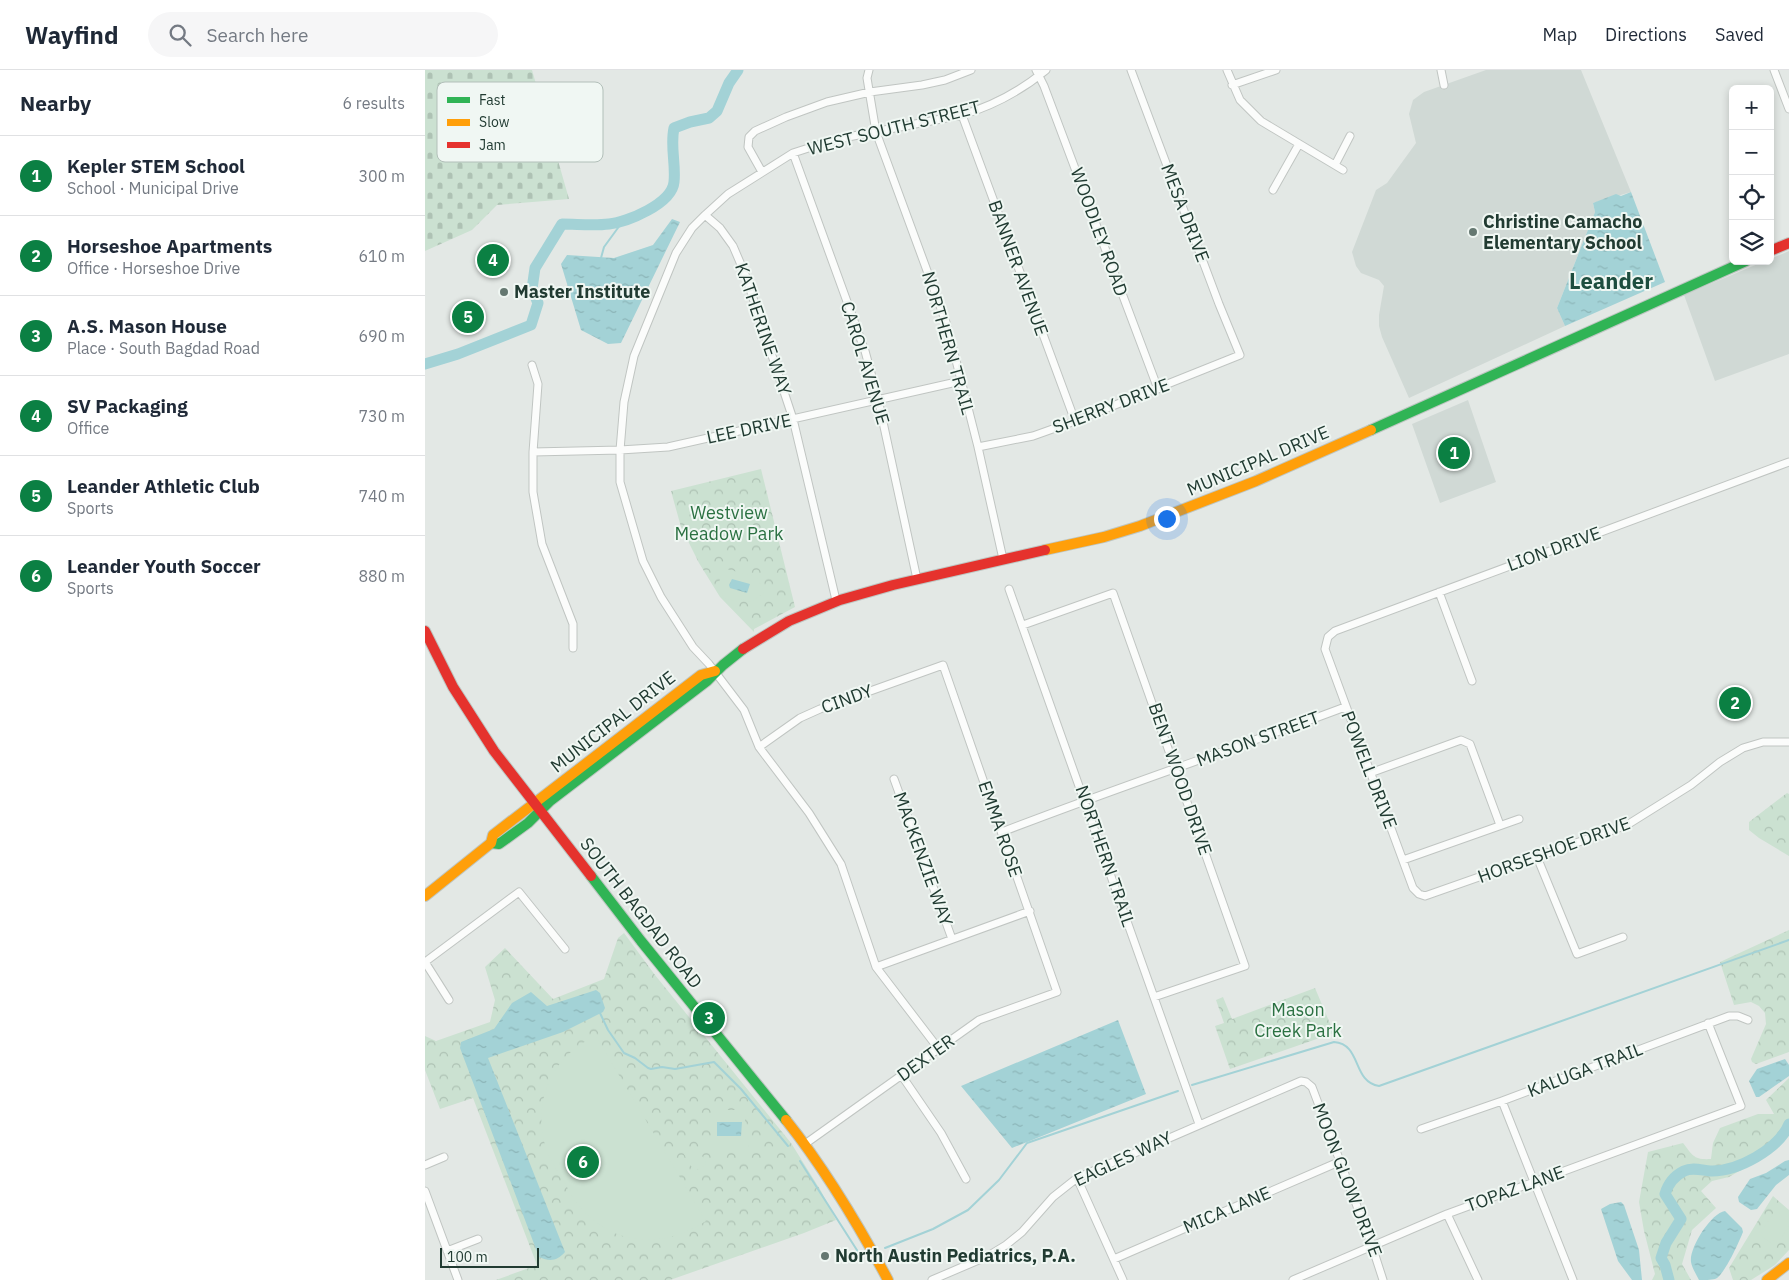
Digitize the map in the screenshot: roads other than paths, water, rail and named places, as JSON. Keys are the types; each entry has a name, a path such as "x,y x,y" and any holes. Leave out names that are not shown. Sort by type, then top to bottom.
{"street":[{"name":"NORTHERN TRAIL","path":"869,70 867,78 876,132 947,325 978,448 1003,559"},
{"path":"762,172 748,147 749,137 755,131 809,108 870,92 945,80 971,70"},
{"name":"WEST SOUTH STREET","path":"938,1048 876,967 841,864 809,813 759,747 744,710 715,671 693,647 661,597 643,561 620,482 620,450 624,402 634,356 676,253 692,228 728,194 793,153 821,144 976,111 1003,98 1037,73 1046,70"},
{"name":"MESA DRIVE","path":"1131,70 1240,355"},
{"path":"1227,70 1240,100 1261,121 1343,170"},
{"path":"1232,85 1276,70"},
{"path":"1441,70 1444,85"},
{"path":"1774,70 1789,109"},
{"name":"WOODLEY ROAD","path":"1037,73 1158,389"},
{"name":"BANNER AVENUE","path":"962,115 1075,421"},
{"path":"1335,165 1350,136"},
{"path":"1273,190 1299,144"},
{"name":"CAROL AVENUE","path":"793,153 865,351 878,399 917,579"},
{"name":"KATHERINE WAY","path":"705,215 720,228 733,246 745,274 793,419 836,600"},
{"path":"1774,249 1789,243"},
{"name":"MUNICIPAL DRIVE","path":"425,896 491,843 493,835 537,807 663,710 701,675 715,671 750,644 779,626 815,608 881,587 1126,531 1230,492 1737,265"},
{"name":"SHERRY DRIVE","path":"978,448 1033,436 1158,389 1240,355"},
{"path":"532,365 538,384 533,452 533,492 542,544 573,624 573,648"},
{"name":"LEE DRIVE","path":"533,452 668,447 961,381"},
{"name":"LION DRIVE","path":"1325,644 1328,637 1335,630 1789,462"},
{"name":"NORTHERN TRAIL","path":"1009,589 1199,1124"},
{"path":"1439,592 1472,681"},
{"name":"BENT WOOD DRIVE","path":"1023,625 1113,593 1177,770 1245,966 1154,997"},
{"name":"SOUTH BAGDAD ROAD","path":"425,632 453,687 485,738 641,941 805,1144 864,1235 888,1280"},
{"name":"POWELL DRIVE","path":"1325,644 1325,649 1345,707 1413,888 1419,894"},
{"name":"CINDY","path":"759,747 800,718 813,712 943,665"},
{"name":"EMMA ROSE","path":"943,665 1057,992"},
{"name":"MASON STREET","path":"1002,832 1177,770 1345,707"},
{"path":"1370,772 1461,740 1470,744 1500,825"},
{"name":"HORSESHOE DRIVE","path":"1419,894 1429,895 1635,821 1691,785 1719,762 1743,748 1763,742 1789,742"},
{"name":"MACKENZIE WAY","path":"894,780 953,939"},
{"path":"1403,860 1519,819"},
{"path":"1537,857 1577,954 1623,938"},
{"path":"449,1000 425,962 519,892 565,949"},
{"path":"876,967 1030,911"},
{"name":"DEXTER","path":"805,1144 979,1020 1057,992"},
{"name":"KALUGA TRAIL","path":"1421,1129 1502,1101 1729,1016 1738,1016 1748,1020"},
{"name":"TOPAZ LANE","path":"1293,1280 1447,1214 1741,1106 1708,1023"},
{"path":"902,1076 941,1133 966,1179"},
{"name":"EAGLES WAY","path":"932,1280 988,1256 1006,1245 1022,1232 1053,1197 1077,1178 1298,1082 1306,1082"},
{"name":"MOON GLOW DRIVE","path":"1306,1082 1312,1088 1341,1161 1373,1246 1383,1280"},
{"path":"1502,1101 1573,1280"},
{"path":"425,1165 444,1157"},
{"name":"MICA LANE","path":"1114,1259 1341,1161"},
{"path":"1077,1178 1123,1280"},
{"path":"425,1191 458,1280"},
{"path":"1447,1214 1478,1280"},
{"path":"447,1251 478,1238"},
{"path":"1767,1280 1789,1263"}],"water":[{"path":"1631,192 1665,282 1565,326 1557,308 1595,212 1593,203 1616,194 1621,196"},
{"path":"672,219 680,222 621,343 608,344 581,330 561,264 567,255 614,258 653,245"},
{"path":"732,579 750,584 747,593 730,588 729,585"},
{"path":"596,990 600,993 605,1008 603,1012 563,1032 488,1058 565,1252 556,1259 547,1260 539,1257 460,1048 461,1042 494,1029 512,1003 531,992 547,1006"},
{"path":"1118,1020 1146,1094 1012,1148 961,1086"},
{"path":"1785,1059 1789,1065 1789,1076 1759,1097 1756,1097 1749,1081 1757,1069"},
{"path":"717,1122 742,1122 741,1136 717,1136"},
{"path":"1789,1160 1789,1175 1776,1185 1757,1209 1751,1210 1739,1202 1738,1197 1750,1179 1766,1173"},
{"path":"1621,1202 1624,1205 1639,1250 1642,1280 1632,1280 1618,1261 1601,1209 1610,1204"},
{"path":"1725,1211 1742,1228 1743,1232 1731,1258 1719,1277 1699,1280 1691,1262 1693,1248 1713,1218"}],"waterway":[{"path":"425,364 458,354 531,325 538,303 532,289 535,268 562,224 597,225 617,223 637,216 666,198 674,182 674,128 709,118 717,111 729,83 738,70"},
{"path":"601,258 604,247 623,221"},
{"path":"1192,1085 1334,1042 1343,1044 1349,1049 1365,1078 1370,1083 1379,1086 1789,940"},
{"path":"600,1013 608,1030 624,1053 635,1058 648,1068 662,1067 675,1069 714,1062 741,1089 788,1146"},
{"path":"885,1248 933,1229 968,1210 999,1180 1027,1143 1178,1091"},
{"path":"1669,1280 1661,1258 1666,1243 1681,1219 1665,1194 1672,1181 1677,1175 1687,1170 1721,1170 1744,1163 1767,1150 1784,1133 1789,1124"},
{"path":"800,1161 862,1258"}],"place":[{"name":"Christine Camacho Elementary School","path":"1473,232"},
{"name":"SV Packaging","path":"493,260"},
{"name":"Master Institute","path":"504,292"},
{"name":"Leander Athletic Club","path":"468,317"},
{"name":"Kepler STEM School","path":"1454,453"},
{"name":"Horseshoe Apartments","path":"1735,703"},
{"name":"A.S. Mason House","path":"709,1018"},
{"name":"Leander Youth Soccer","path":"583,1162"},
{"name":"North Austin Pediatrics, P.A.","path":"825,1256"}],"district":[{"name":"Leander","path":"1611,281"}],"park label":[{"name":"Westview Meadow Park","path":"729,523"},
{"name":"Mason Creek Park","path":"1298,1020"}]}
